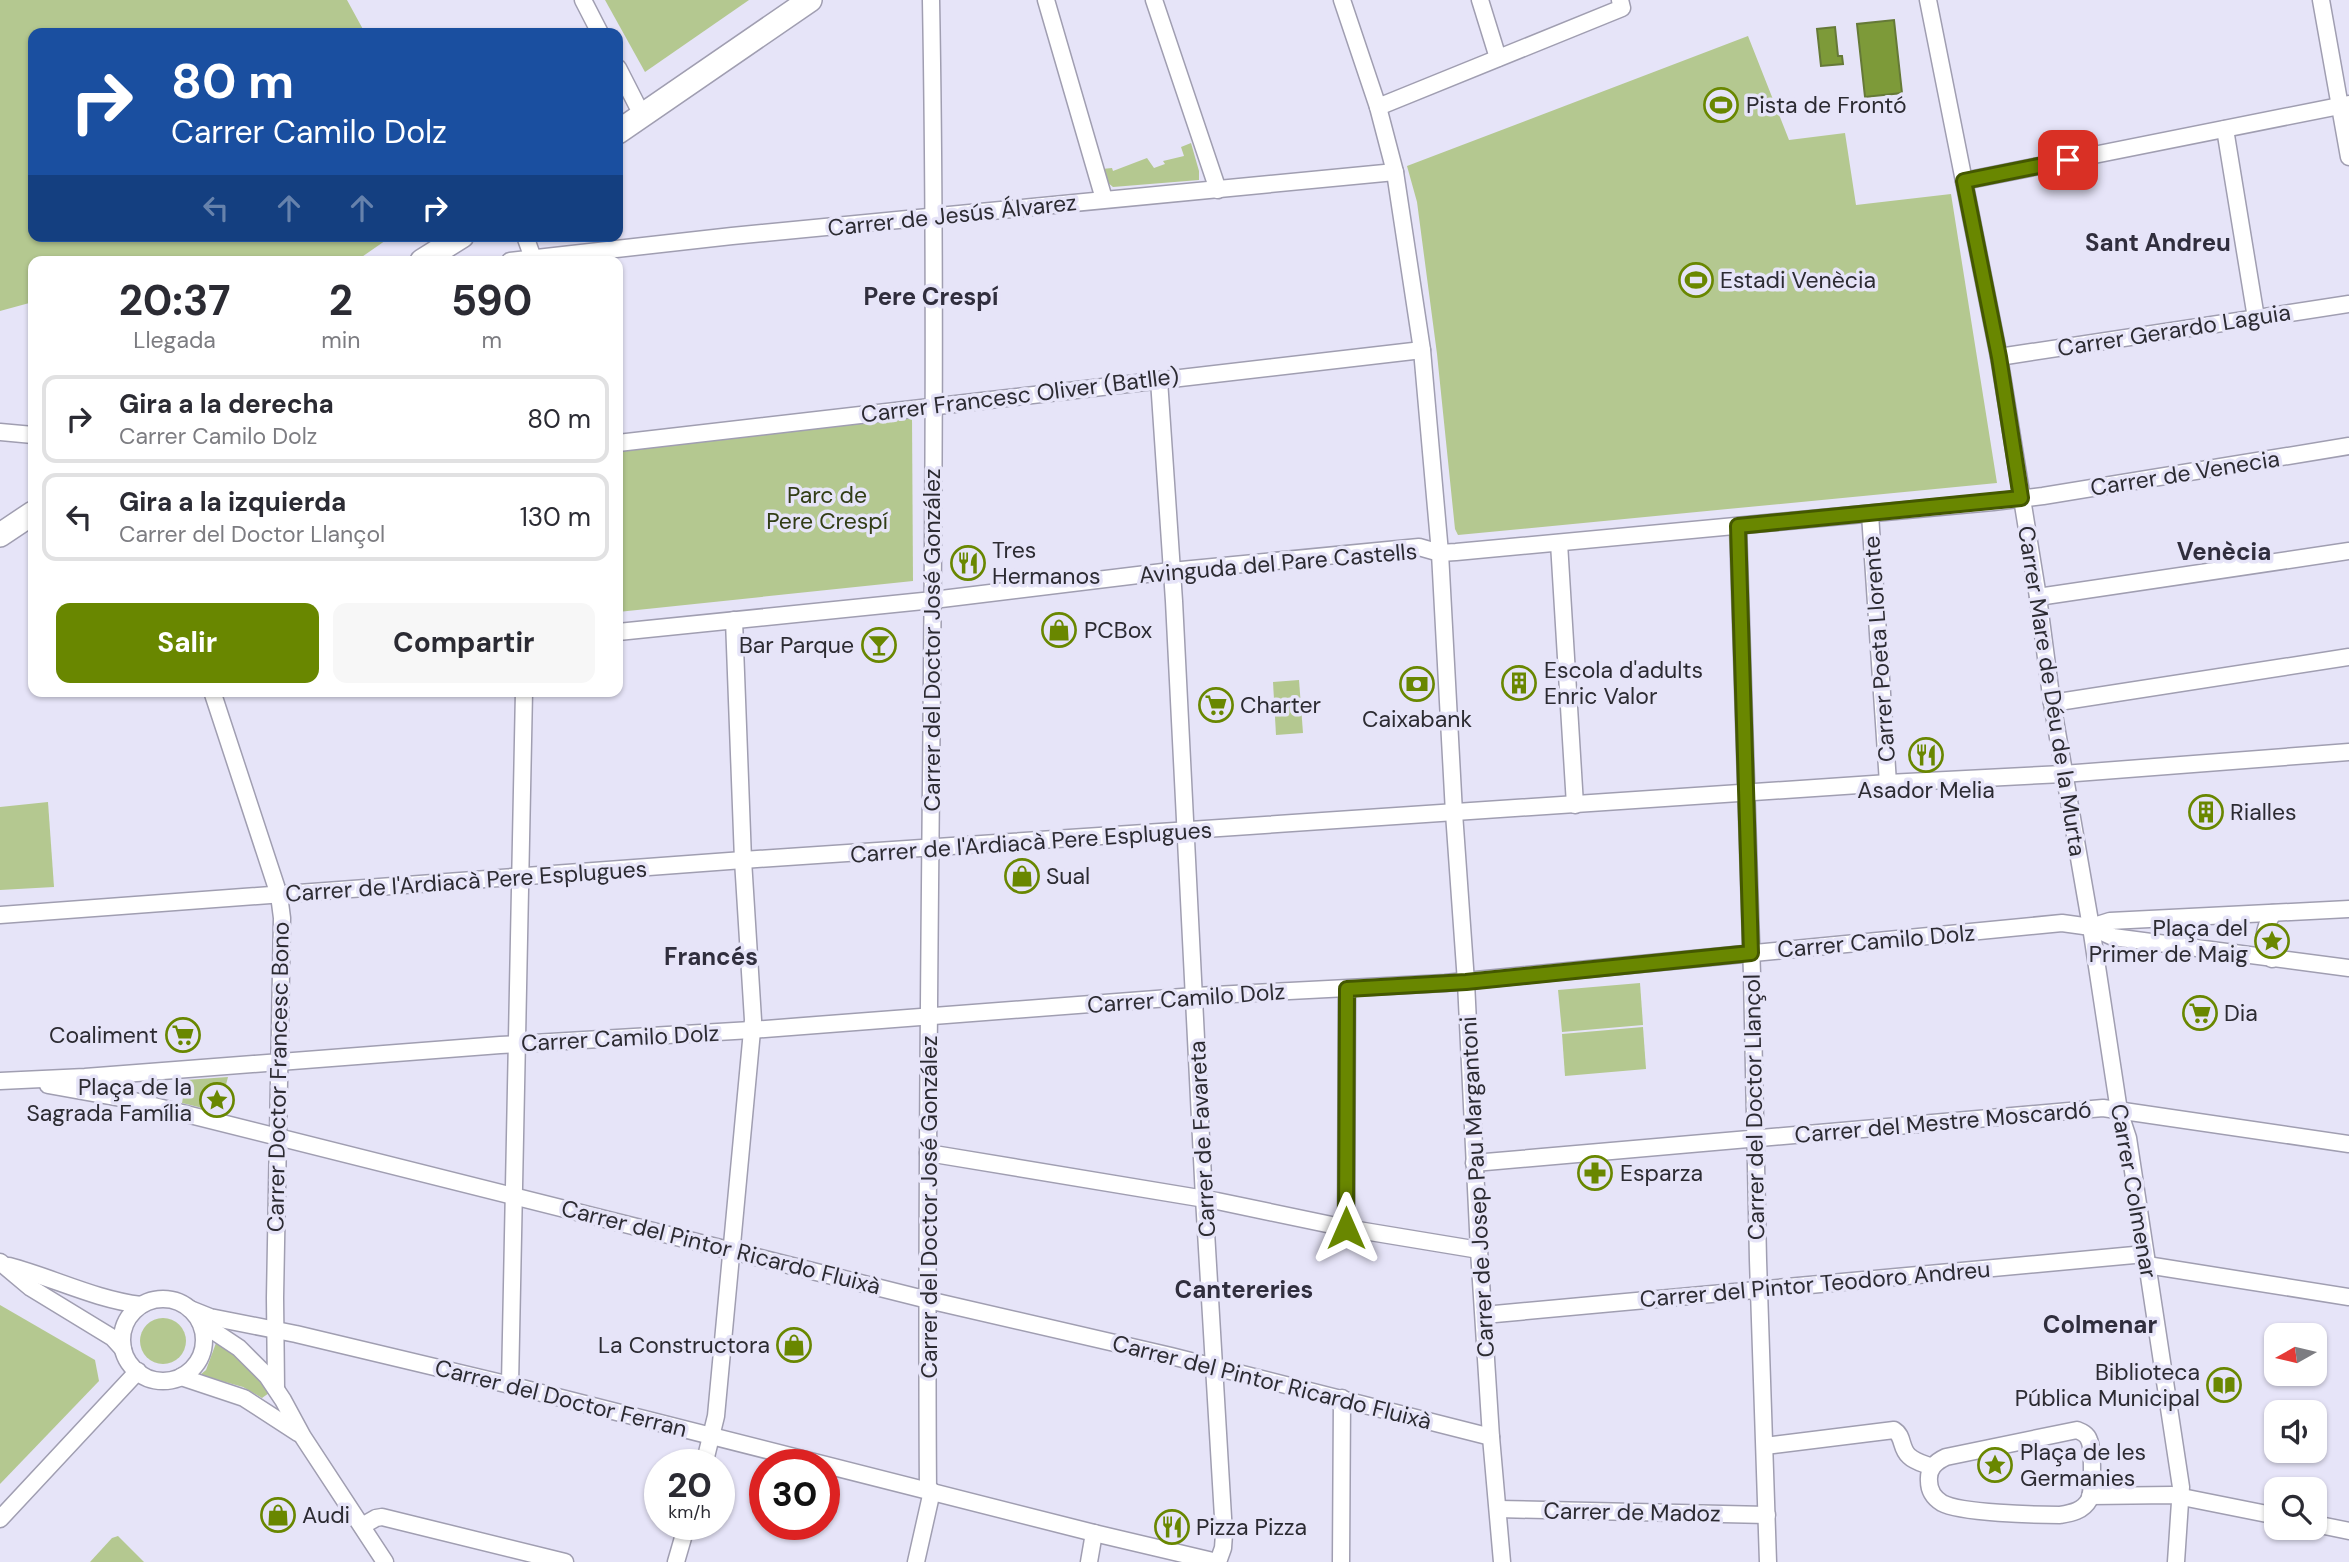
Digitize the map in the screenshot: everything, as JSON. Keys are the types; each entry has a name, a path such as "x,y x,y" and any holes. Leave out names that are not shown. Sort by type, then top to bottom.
{"street":[{"path":"583,0 597,28"},
{"path":"623,128 810,0"},
{"name":"Carrer del Doctor José González","path":"916,1562 930,1491 928,1153 934,405 931,0"},
{"path":"1045,0 1104,199"},
{"path":"1154,0 1218,190"},
{"name":"Carrer de Josep Pau Margantoni","path":"1342,0 1378,107 1395,172 1422,350 1440,553 1479,1250 1502,1562"},
{"path":"1479,0 1498,58"},
{"path":"1378,107 1622,8 1620,0"},
{"name":"Carrer Mare de Déu de la Murta","path":"1928,0 1999,357 2038,597 2063,774 2091,928"},
{"path":"2321,0 2344,105 2349,157"},
{"path":"623,78 642,115"},
{"path":"1964,181 2344,105"},
{"path":"2225,129 2256,318"},
{"name":"Carrer de Jesús Álvarez","path":"560,256 732,236 1395,172"},
{"path":"430,256 452,242"},
{"name":"Carrer Gerardo Laguia","path":"1999,357 2349,304"},
{"name":"Carrer Francesc Oliver (Batlle)","path":"623,442 1422,350"},
{"name":"Carrer de Favareta","path":"1159,380 1187,832 1204,1199 1224,1534 1218,1562"},
{"path":"0,432 28,435"},
{"name":"Carrer de Venecia","path":"2021,498 2349,446"},
{"name":"Avinguda del Pare Castells","path":"623,631 933,600 1171,570 1419,547 1440,553 1559,543 2021,498"},
{"name":"Carrer Poeta Llorente","path":"1870,514 1888,783"},
{"path":"0,535 28,516"},
{"name":"Carrer del Doctor Llançol","path":"1738,526 1768,1562"},
{"path":"1559,543 1575,805"},
{"path":"2038,597 2349,551"},
{"path":"709,1449 731,1250 752,1020 734,620"},
{"path":"2052,703 2349,657"},
{"name":"Carrer Doctor Francesc Bono","path":"214,697 279,895 282,918 276,1388"},
{"path":"510,1385 524,697"},
{"name":"Carrer de l'Ardiacà Pere Esplugues","path":"0,915 743,860 1888,783 2063,774 2349,752"},
{"path":"2091,928 2110,921 2349,909"},
{"path":"2272,959 2266,950 2264,932 2273,913"},
{"name":"Carrer Camilo Dolz","path":"279,1061 751,1030 1195,996 1466,982 2062,923 2091,928"},
{"path":"2091,928 2113,937 2349,968"},
{"name":"Carrer Colmenar","path":"2091,928 2119,1111 2128,1138 2182,1497 2176,1562"},
{"path":"1346,1228 1347,989"},
{"path":"0,1081 279,1061"},
{"path":"24,1080 126,1099 278,1139"},
{"name":"Carrer del Mestre Moscardó","path":"1474,1163 2103,1108 2349,1144"},
{"name":"Carrer del Pintor Ricardo Fluixà","path":"278,1139 515,1195 928,1300 1342,1398 1491,1437"},
{"path":"928,1153 1204,1199 1346,1228 1479,1250"},
{"name":"Carrer del Pintor Teodoro Andreu","path":"1484,1315 1759,1289 2146,1260 2349,1297"},
{"path":"2,1263 104,1299 141,1305"},
{"path":"2,1263 31,1288 113,1338 123,1349 130,1364 146,1377 169,1380 181,1377 191,1370 203,1348 204,1335 200,1322"},
{"path":"123,1349 122,1336 132,1313 141,1305 156,1299 180,1302 190,1309 200,1322 239,1348 256,1363 276,1388 303,1437 385,1562"},
{"name":"Carrer del Doctor Ferran","path":"190,1309 210,1317 510,1385 1218,1562"},
{"path":"0,1519 138,1371"},
{"path":"181,1377 244,1398 303,1437"},
{"path":"1342,1398 1342,1562"},
{"path":"1765,1446 1894,1430 1900,1434 1909,1456 1932,1467"},
{"path":"2077,1430 2086,1435 2091,1447 2090,1496 2080,1509 2060,1515 1960,1509 1948,1506 1934,1497 1929,1485 1929,1471 1940,1459 1956,1453 2077,1430"},
{"path":"2090,1496 2160,1494 2264,1513"},
{"name":"Carrer de Madoz","path":"1498,1509 1767,1515"},
{"path":"362,1526 382,1517 565,1562"},
{"path":"2327,1526 2349,1531"},
{"path":"1089,1562 1094,1533"},
{"path":"676,1562 682,1540"}],"green space":[{"path":"0,0 347,0 362,28 28,28 28,242 383,242 363,256 28,256 28,303 0,311"},
{"path":"605,0 749,0 645,72 623,28"},
{"name":"Estadi Venècia","path":"1748,36 1789,140 1845,133 1856,205 1951,194 1997,483 1458,535 1455,529 1437,354 1417,202 1407,166"},
{"path":"1191,143 1199,180 1113,187 1107,182 1102,169 1112,168 1113,171 1147,158 1154,168 1165,164 1163,161 1184,156 1181,147"},
{"name":"Parc de Pere Crespí","path":"912,417 913,581 623,611 623,451"},
{"path":"1299,680 1303,733 1276,735 1273,682"},
{"path":"48,802 54,887 0,890 0,807"},
{"path":"1640,983 1643,1025 1562,1032 1558,990"},
{"path":"1643,1027 1646,1069 1565,1076 1562,1034"},
{"path":"228,1077 219,1112 182,1103 186,1080"},
{"path":"0,1305 95,1360 99,1381 0,1484"},
{"path":"163,1318 179,1325 186,1341 179,1357 163,1364 147,1357 140,1341 147,1325"},
{"path":"216,1343 246,1365 269,1393 262,1398 243,1387 200,1375 206,1370"},
{"path":"118,1536 144,1562 90,1562 112,1538"}],"shaded area":[{"path":"1894,20 1902,93 1865,97 1857,24"},
{"path":"1835,27 1838,56 1842,56 1843,64 1821,66 1817,29"}],"place":[{"name":"Pista de Frontó","path":"1721,105"},
{"name":"Estadi Venècia","path":"1696,280"},
{"name":"Tres Hermanos","path":"968,563"},
{"name":"PCBox","path":"1059,630"},
{"name":"Bar Parque","path":"879,645"},
{"name":"Escola d'adults Enric Valor","path":"1519,683"},
{"name":"Caixabank","path":"1417,684"},
{"name":"Charter","path":"1216,705"},
{"name":"Asador Melia","path":"1926,755"},
{"name":"Rialles","path":"2206,812"},
{"name":"Sual","path":"1022,876"},
{"name":"Plaça del Primer de Maig","path":"2272,941"},
{"name":"Dia","path":"2200,1013"},
{"name":"Coaliment","path":"183,1035"},
{"name":"Plaça de la Sagrada Família","path":"217,1100"},
{"name":"Esparza","path":"1595,1173"},
{"name":"La Constructora","path":"794,1345"},
{"name":"Biblioteca Pública Municipal","path":"2224,1385"},
{"name":"Plaça de les Germanies","path":"1995,1465"},
{"name":"Audi","path":"278,1515"},
{"name":"Pizza Pizza","path":"1172,1527"}],"district":[{"name":"Sant Andreu","path":"2158,243"},
{"name":"Pere Crespí","path":"931,297"},
{"name":"Venècia","path":"2224,552"},
{"name":"Francés","path":"711,957"},
{"name":"Cantereries","path":"1244,1290"},
{"name":"Colmenar","path":"2100,1325"}],"route":[{"path":"1346,1228 1347,989 1466,982 1751,953 1738,526 2021,498 1999,357 1964,181 2068,160"}]}
